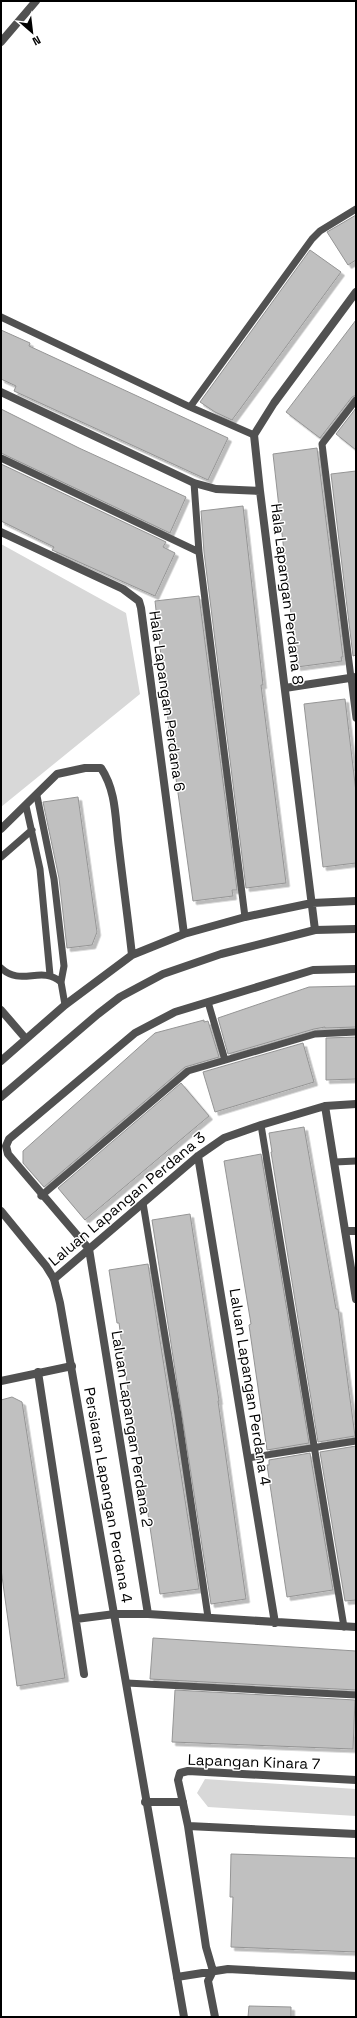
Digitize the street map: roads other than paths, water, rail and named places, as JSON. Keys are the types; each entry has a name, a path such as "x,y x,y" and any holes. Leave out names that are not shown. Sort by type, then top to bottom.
{"street":[{"path":"1,42 36,1"},
{"path":"254,435 274,403 356,292"},
{"path":"1,392 194,484 216,489 260,491"},
{"name":"Hala Lapangan Perdana 8","path":"254,435 315,930"},
{"name":"Hala Lapangan Perdana 6","path":"1,532 123,589 139,602 184,934"},
{"path":"285,688 354,678"},
{"path":"1,829 37,796 57,774 85,768 101,768 109,780 114,798 132,955"},
{"path":"1,1061 65,1004 132,955 184,934 245,917 312,903 356,901"},
{"path":"1,1097 120,997 157,978 221,954 315,930 356,929"},
{"path":"88,1249 8,1154 6,1146 9,1140 135,1033 175,1012 313,970 356,969"},
{"path":"1,1010 26,1039"},
{"name":"Laluan Lapangan Perdana 3","path":"54,1279 198,1156 224,1138 261,1125 325,1106 356,1104"},
{"path":"325,1106 356,1299"},
{"name":"Laluan Lapangan Perdana 4","path":"198,1156 275,1622"},
{"name":"Persiaran Lapangan Perdana 4","path":"1,1211 31,1246 54,1279 72,1366 127,1683 145,1802 184,2017"},
{"path":"345,1231 356,1231"},
{"name":"Laluan Lapangan Perdana 2","path":"88,1249 148,1614"},
{"path":"1,1381 72,1366"},
{"path":"38,1372 84,1674"},
{"path":"76,1619 115,1614 148,1614 356,1627"},
{"name":"Lapangan Kinara 7","path":"213,1971 206,1947 188,1826 178,1780 180,1774 188,1771 356,1780"},
{"path":"145,1802 183,1802"},
{"path":"188,1826 356,1834"},
{"path":"177,1977 228,1969 356,1976"},
{"path":"213,1971 208,1981 214,2017"}],"lane":[{"path":"190,407 312,239 320,231 356,209"},
{"path":"1,317 190,407 254,435"},
{"path":"356,400 322,444 354,678 356,718"},
{"path":"1,458 199,552"},
{"path":"194,484 199,552 245,917"},
{"path":"37,796 54,879 64,966 61,982 65,1004"},
{"path":"26,806 40,869 50,975"},
{"path":"1,857 32,830"},
{"path":"1,968 19,978 50,975 61,982"},
{"path":"208,1002 225,1060"},
{"path":"42,1196 188,1071 315,1034 356,1032"},
{"path":"261,1125 344,1627"},
{"path":"335,1162 356,1161"},
{"path":"143,1203 178,1415 208,1617"},
{"path":"248,1458 356,1441"},
{"path":"127,1683 356,1695"}]}
